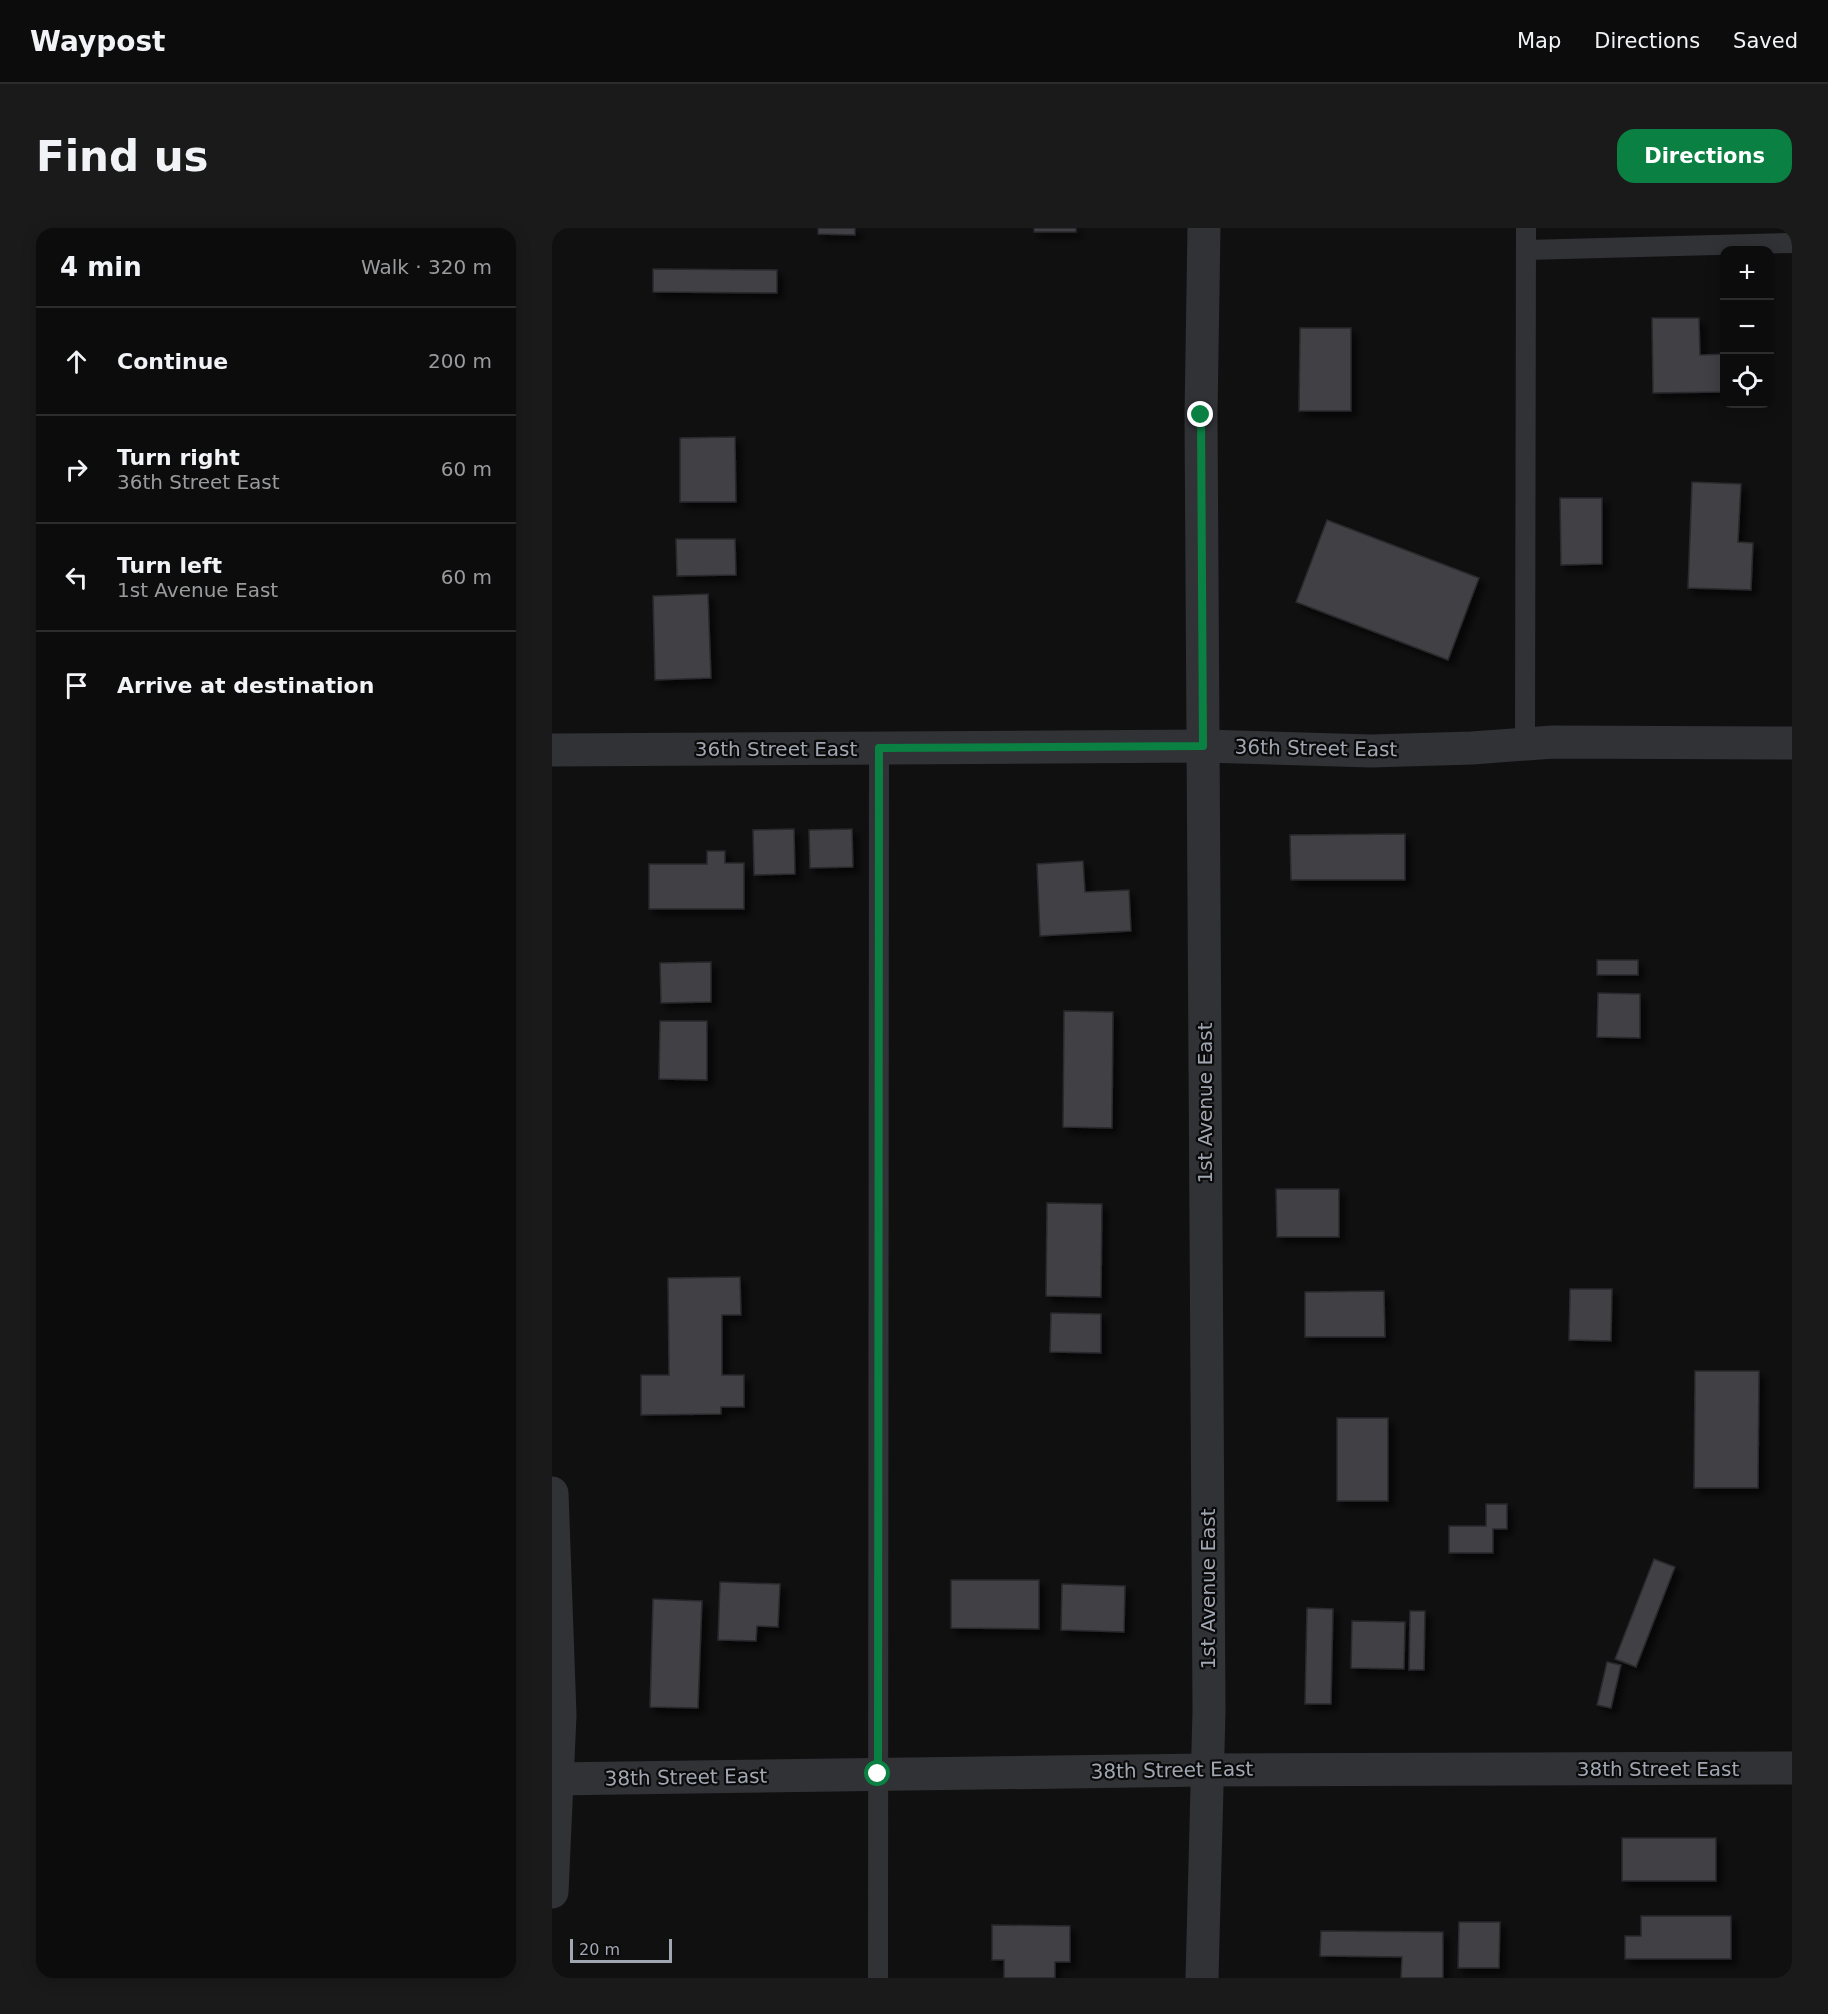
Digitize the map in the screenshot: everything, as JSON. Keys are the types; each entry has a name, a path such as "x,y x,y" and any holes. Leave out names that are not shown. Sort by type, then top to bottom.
{"street":[{"name":"1st Avenue East","path":"1202,1978 1209,1711 1201,415 1204,228"},
{"name":"36th Street East","path":"552,750 1203,746 1371,751 1565,742 1792,743"},
{"path":"552,1493 560,1715 554,1779 552,1892"},
{"name":"38th Street East","path":"554,1779 1207,1770 1792,1768"}],"lane":[{"path":"1526,228 1526,743"},
{"path":"1526,250 1792,243"},
{"path":"878,1978 879,748"}],"building":[{"path":"818,228 855,228 855,235 818,234"},
{"path":"1034,228 1076,228 1076,232 1034,232"},
{"path":"653,269 777,270 777,293 653,292"},
{"path":"1652,318 1699,318 1700,355 1720,354 1720,392 1653,393"},
{"path":"1300,328 1351,328 1351,411 1299,411"},
{"path":"735,437 736,502 680,502 680,438"},
{"path":"1692,482 1741,484 1738,542 1753,543 1751,590 1688,588"},
{"path":"1560,498 1602,498 1602,564 1561,565"},
{"path":"1327,520 1479,578 1448,660 1296,602"},
{"path":"676,539 735,539 736,575 677,576"},
{"path":"708,594 711,678 655,680 653,596"},
{"path":"794,829 795,874 754,875 753,830"},
{"path":"852,829 853,867 810,868 809,830"},
{"path":"1405,834 1405,880 1291,880 1290,835"},
{"path":"707,851 725,851 725,863 744,863 744,909 649,909 649,864 707,864"},
{"path":"1083,861 1085,892 1129,890 1131,931 1040,936 1037,864"},
{"path":"1597,960 1638,960 1638,975 1597,975"},
{"path":"711,962 711,1002 661,1003 660,963"},
{"path":"1598,993 1640,994 1640,1038 1597,1037"},
{"path":"1064,1011 1113,1012 1112,1128 1063,1127"},
{"path":"660,1021 707,1021 707,1080 659,1079"},
{"path":"1276,1189 1339,1189 1339,1237 1277,1237"},
{"path":"1047,1203 1102,1204 1101,1297 1046,1296"},
{"path":"740,1277 741,1315 722,1315 722,1375 744,1375 744,1407 721,1407 721,1414 641,1415 641,1375 669,1375 668,1278"},
{"path":"1570,1289 1612,1289 1611,1341 1569,1340"},
{"path":"1384,1291 1385,1337 1305,1337 1305,1292"},
{"path":"1051,1313 1101,1314 1101,1353 1050,1352"},
{"path":"1695,1371 1759,1371 1758,1488 1694,1488"},
{"path":"1337,1418 1388,1418 1388,1501 1337,1501"},
{"path":"1486,1504 1507,1504 1507,1529 1493,1529 1493,1553 1449,1553 1449,1526 1486,1526"},
{"path":"1654,1559 1675,1567 1636,1667 1615,1659"},
{"path":"951,1580 1039,1580 1039,1629 951,1628"},
{"path":"720,1582 780,1584 778,1627 757,1626 756,1641 718,1640"},
{"path":"1062,1584 1125,1586 1124,1632 1061,1630"},
{"path":"653,1599 702,1601 698,1708 650,1707"},
{"path":"1307,1608 1333,1609 1331,1704 1305,1704"},
{"path":"1410,1611 1425,1611 1424,1670 1409,1670"},
{"path":"1352,1621 1405,1622 1404,1669 1351,1668"},
{"path":"1607,1662 1621,1665 1611,1708 1597,1705"},
{"path":"1622,1838 1716,1838 1716,1881 1622,1881"},
{"path":"1641,1916 1731,1916 1731,1959 1625,1959 1625,1936 1641,1936"},
{"path":"1459,1922 1500,1922 1499,1968 1458,1968"},
{"path":"992,1925 1070,1926 1070,1962 1055,1962 1055,1978 1004,1978 1004,1960 992,1960"},
{"path":"1321,1931 1443,1932 1443,1978 1401,1978 1402,1957 1320,1956"}],"route":[{"path":"878,1774 879,748 1203,746 1201,415"}]}
